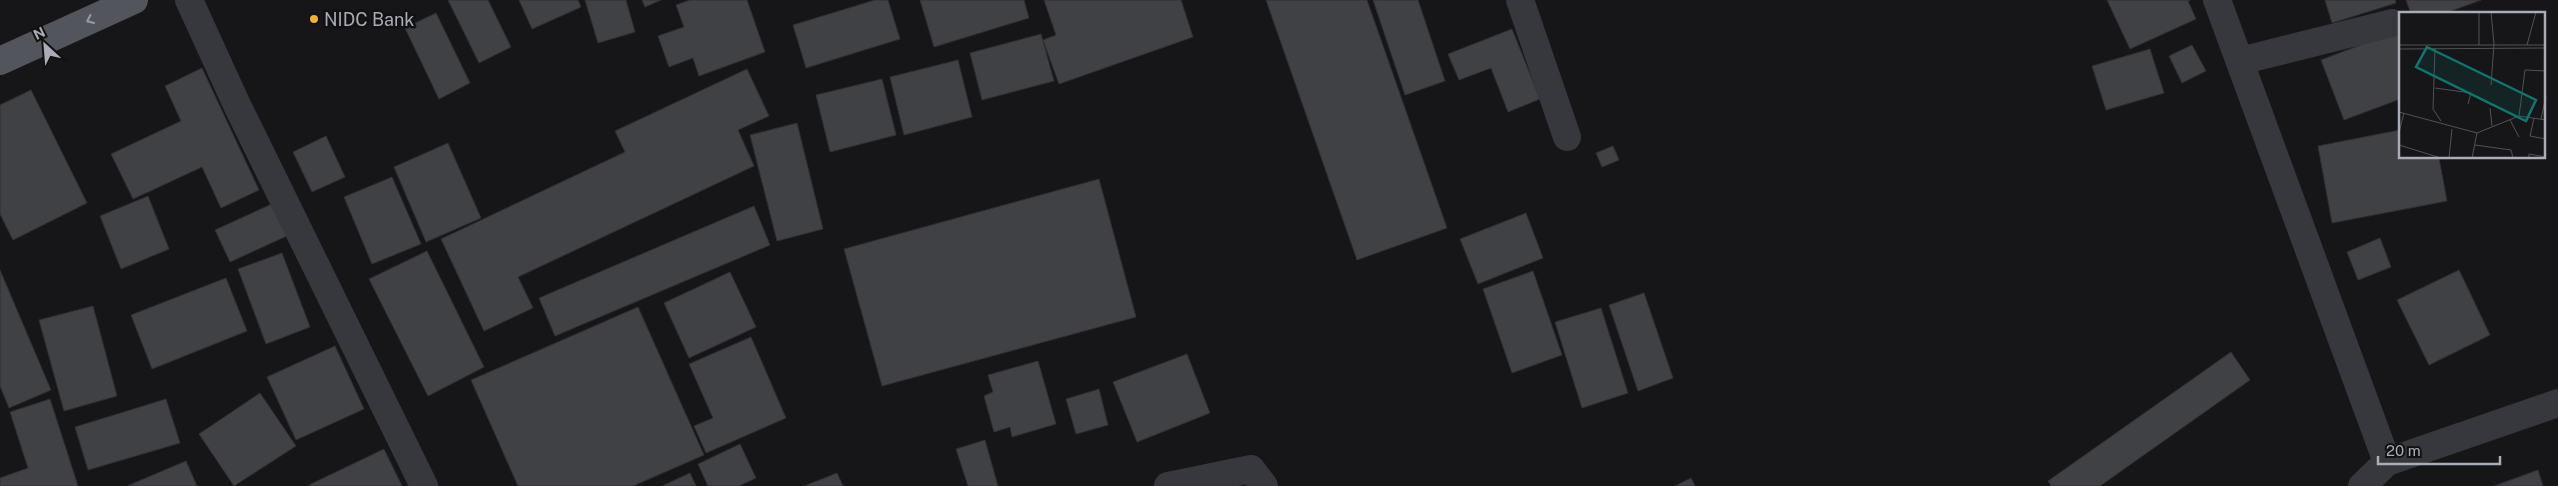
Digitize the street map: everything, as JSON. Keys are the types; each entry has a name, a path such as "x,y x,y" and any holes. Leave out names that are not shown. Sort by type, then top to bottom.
{"main road":[{"path":"0,61 134,0"}],"street":[{"path":"189,0 237,105 424,486"},
{"path":"1520,0 1567,137"},
{"path":"2217,0 2387,462"},
{"path":"2240,61 2392,23"},
{"path":"2362,486 2387,462 2558,403"},
{"path":"1168,486 1251,469 1264,486"}],"building":[{"path":"448,0 488,0 511,47 479,63"},
{"path":"519,0 578,0 581,7 532,29"},
{"path":"585,0 626,0 635,32 598,43"},
{"path":"642,0 661,0 645,7"},
{"path":"690,0 747,0 765,52 699,76 693,58 669,67 658,36 684,27 676,5"},
{"path":"875,0 888,0 900,39 806,68 793,25"},
{"path":"920,0 1024,0 1029,18 934,47"},
{"path":"1044,0 1181,0 1193,37 1059,84 1043,40 1056,35"},
{"path":"1266,0 1367,0 1447,228 1357,260"},
{"path":"1373,0 1418,0 1445,81 1405,95"},
{"path":"2107,0 2190,0 2188,1 2196,19 2130,49"},
{"path":"2325,0 2395,0 2396,3 2332,23"},
{"path":"2406,0 2481,0 2448,12 2410,12"},
{"path":"436,13 470,83 439,99 405,28"},
{"path":"1512,29 1540,99 1508,112 1491,68 1459,80 1448,54"},
{"path":"2399,30 2399,99 2344,120 2321,60"},
{"path":"1041,34 1054,81 982,100 970,53"},
{"path":"2192,45 2206,71 2182,83 2169,56"},
{"path":"2150,49 2164,93 2106,110 2092,66"},
{"path":"958,60 972,117 904,135 890,77"},
{"path":"202,68 259,190 221,208 202,167 133,199 111,154 181,121 165,86"},
{"path":"747,69 769,116 738,130 754,166 518,277 533,308 484,331 441,239 625,152 615,131"},
{"path":"882,79 896,135 830,152 816,95"},
{"path":"31,90 87,203 13,240 0,214 0,105"},
{"path":"797,123 823,229 777,241 750,135"},
{"path":"2399,130 2399,159 2439,159 2447,201 2332,223 2318,146"},
{"path":"326,136 345,177 312,192 293,152"},
{"path":"448,143 481,218 426,242 394,167"},
{"path":"1613,146 1619,160 1602,167 1596,153"},
{"path":"392,177 421,244 372,264 344,197"},
{"path":"1099,179 1136,317 882,386 844,249"},
{"path":"148,196 169,249 121,269 100,216"},
{"path":"274,203 289,235 230,262 215,230"},
{"path":"754,206 770,245 555,336 539,298"},
{"path":"1526,213 1543,258 1478,284 1460,239"},
{"path":"2380,238 2391,267 2358,280 2347,252"},
{"path":"427,251 484,367 428,396 369,279"},
{"path":"282,253 310,327 266,344 238,269"},
{"path":"0,270 51,390 9,408 0,386"},
{"path":"2459,270 2490,335 2429,365 2397,300"},
{"path":"1533,271 1562,355 1512,373 1483,289"},
{"path":"730,272 756,327 689,358 664,303"},
{"path":"226,278 247,331 152,369 131,315"},
{"path":"1644,293 1673,378 1638,391 1609,305"},
{"path":"93,306 117,396 64,411 39,320"},
{"path":"638,307 704,455 633,486 518,486 471,380"},
{"path":"1601,308 1628,393 1582,408 1555,322"},
{"path":"751,337 786,418 706,453 694,426 713,418 689,364"},
{"path":"335,346 364,409 296,440 267,377"},
{"path":"2231,352 2250,380 2100,486 2051,486 2048,481"},
{"path":"1187,354 1210,413 1137,442 1113,382"},
{"path":"1038,361 1056,424 1012,437 1010,427 994,432 984,396 993,392 988,375"},
{"path":"1099,389 1108,425 1076,434 1066,399"},
{"path":"260,393 296,446 234,486 199,434"},
{"path":"50,399 78,486 0,486 0,478 28,468 10,412"},
{"path":"166,399 180,443 88,470 75,427"},
{"path":"985,440 998,486 968,486 956,449"},
{"path":"740,444 756,478 739,486 708,486 698,464"},
{"path":"384,449 402,486 309,486 309,485"},
{"path":"186,461 197,486 127,486"},
{"path":"2538,470 2543,486 2494,486"},
{"path":"690,473 696,486 662,486"},
{"path":"837,473 843,486 804,486"},
{"path":"1691,478 1695,486 1675,486"}],"place":[{"name":"NIDC Bank","path":"314,19"}]}
